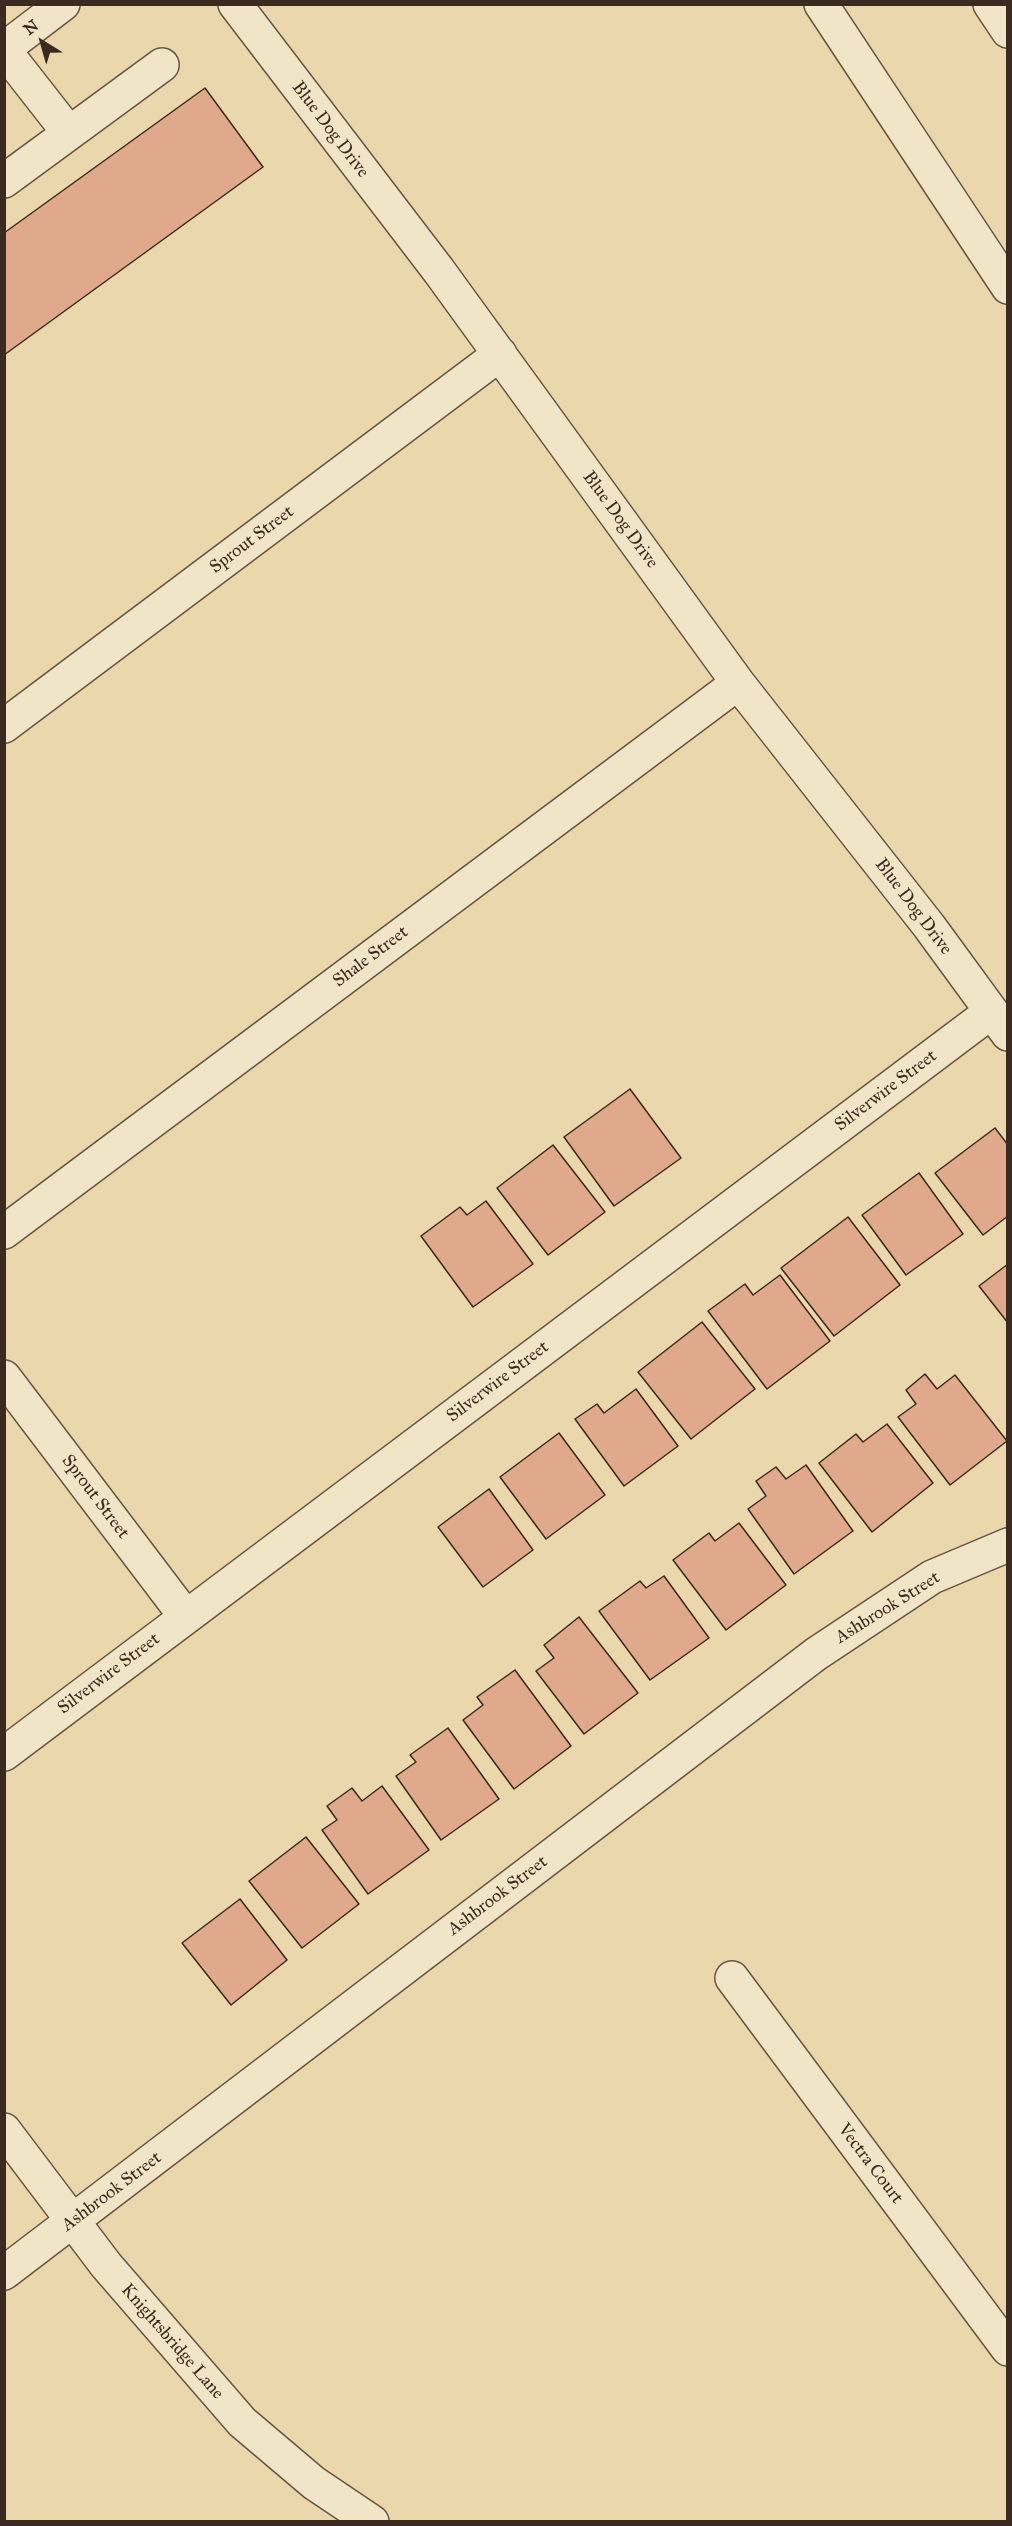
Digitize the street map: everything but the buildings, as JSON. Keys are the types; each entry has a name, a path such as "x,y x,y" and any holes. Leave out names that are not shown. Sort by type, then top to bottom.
{"street":[{"path":"63,4 4,49 69,133"},
{"name":"Blue Dog Drive","path":"235,4 500,354 738,683 929,926 1000,1023"},
{"path":"821,4 1008,287"},
{"path":"990,4 1008,31"},
{"path":"4,181 162,65"},
{"name":"Sprout Street","path":"4,726 500,354"},
{"name":"Shale Street","path":"4,1232 738,683"},
{"name":"Silverwire Street","path":"4,1754 186,1617 1000,1023"},
{"name":"Sprout Street","path":"4,1377 186,1617"},
{"name":"Ashbrook Street","path":"4,2273 816,1654 932,1577 1008,1545"},
{"name":"Vectra Court","path":"732,1978 1008,2349"},
{"name":"Knightsbridge Lane","path":"4,2130 73,2222 170,2341 242,2422 314,2483 372,2522"}]}
